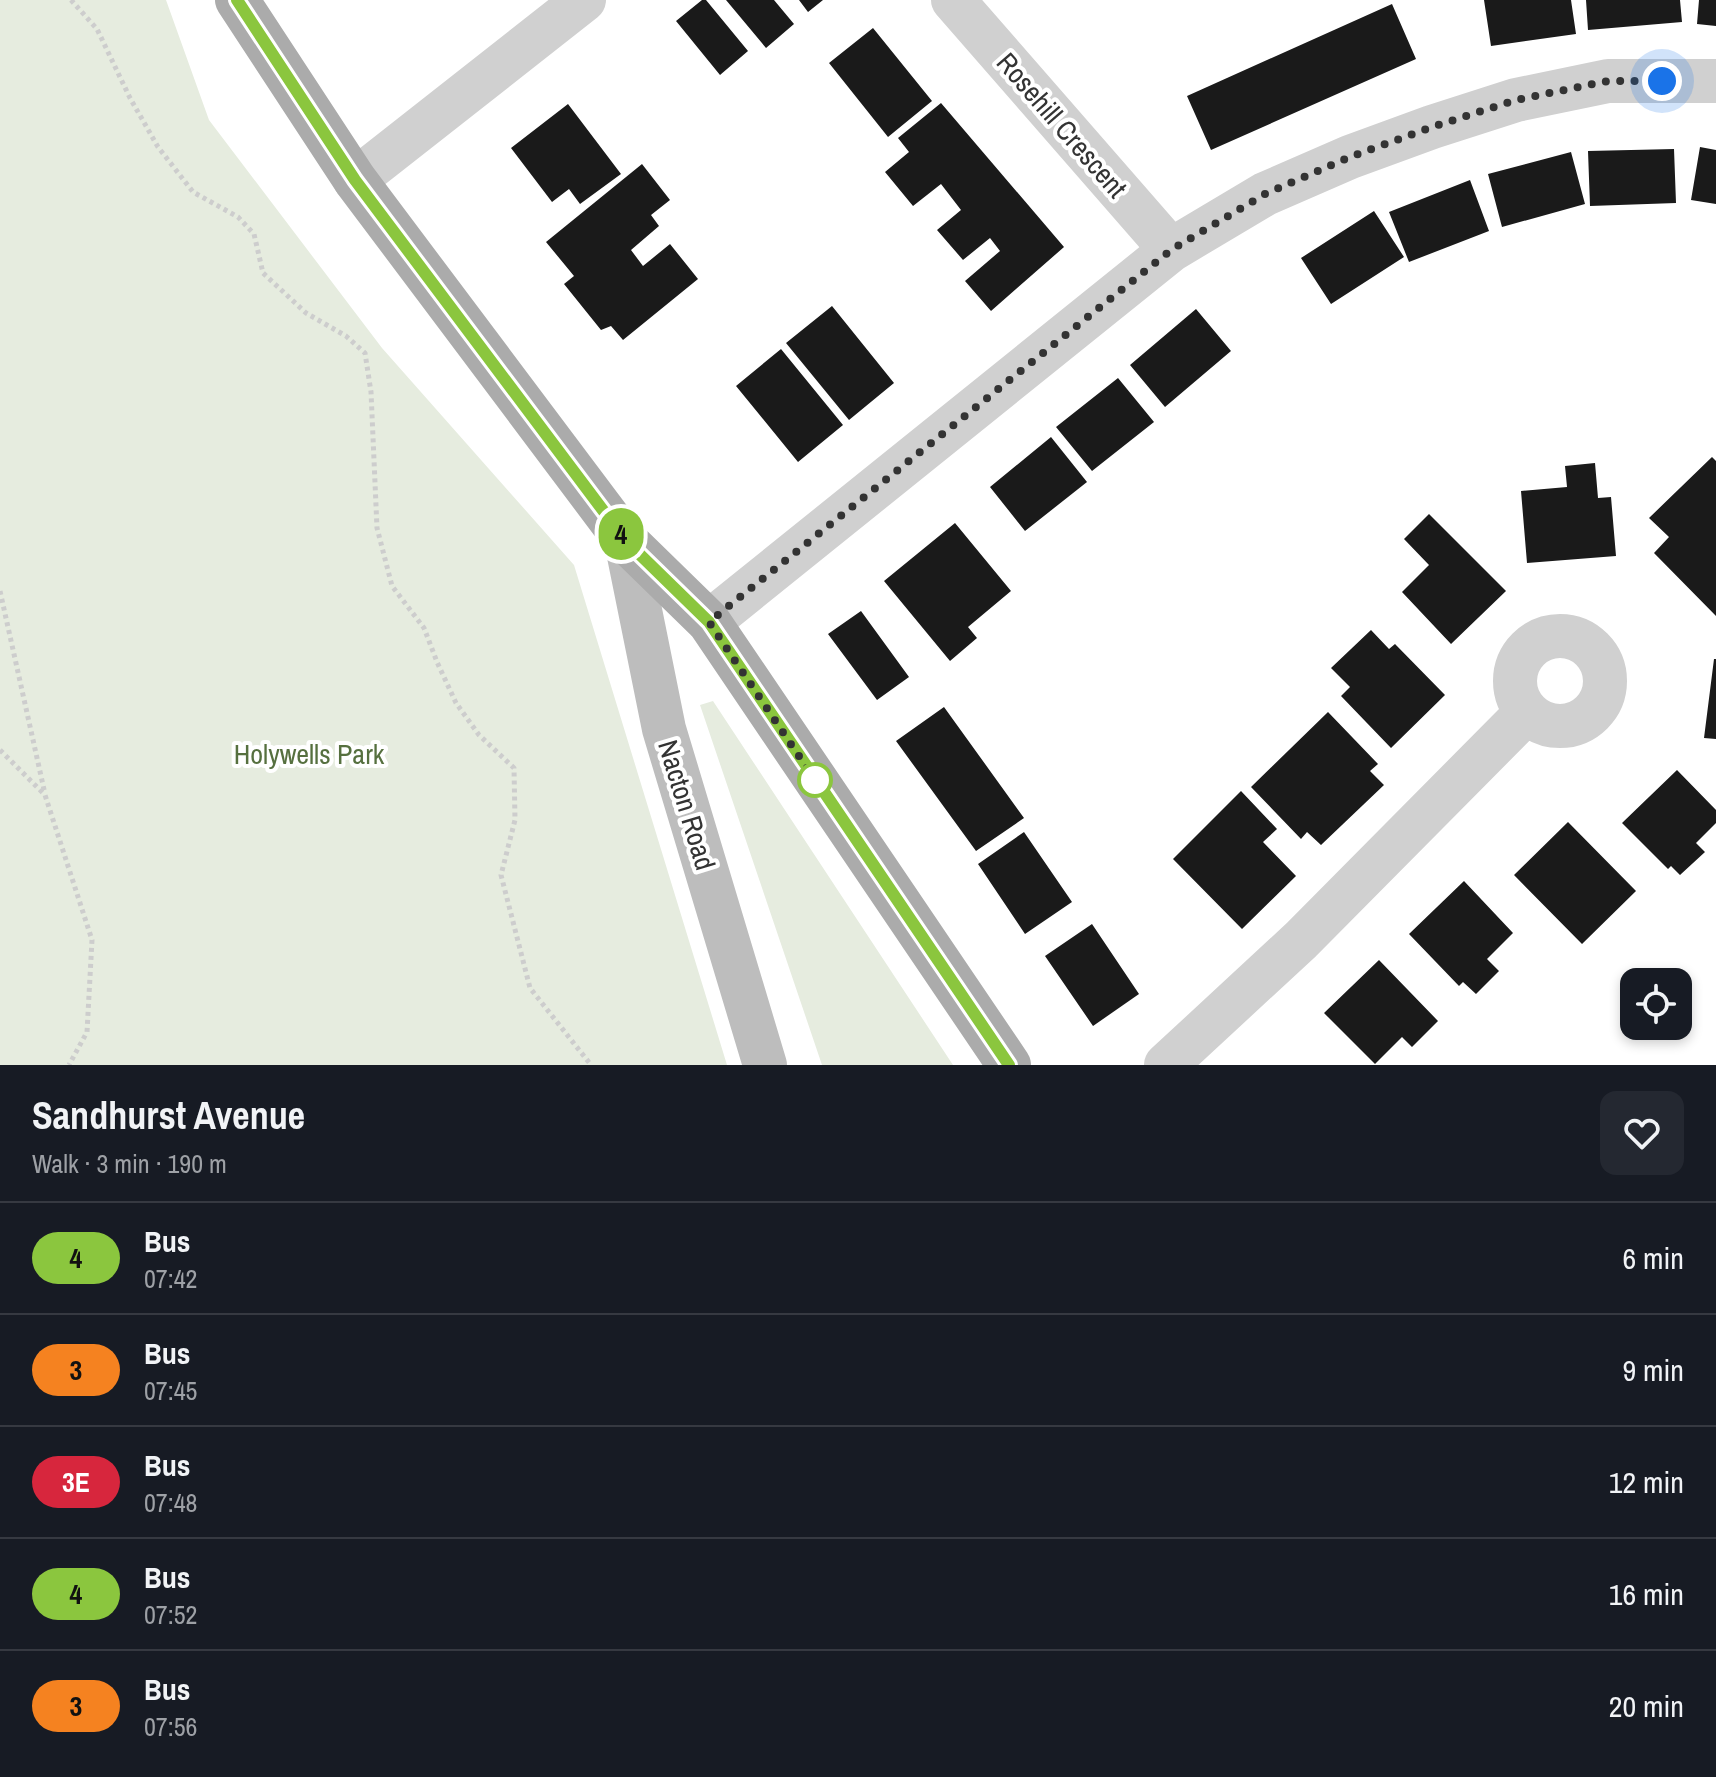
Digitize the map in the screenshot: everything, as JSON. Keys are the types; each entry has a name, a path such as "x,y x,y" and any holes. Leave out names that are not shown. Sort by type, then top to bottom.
{"main road":[{"path":"237,0 355,180 626,541 709,622 1009,1065"}],"street":[{"path":"355,180 584,0"},
{"name":"Rosehill Crescent","path":"953,0 1171,250"},
{"path":"709,622 1171,250 1265,194 1350,157 1516,100 1608,81 1716,81"},
{"name":"Nacton Road","path":"626,541 664,729 765,1065"},
{"path":"1166,1065 1301,940 1527,712"}],"path":[{"path":"71,0 97,29 158,147 193,192 238,217 254,234 263,273 306,313 346,336 365,353 371,392 377,528 392,586 424,628 456,703 479,735 514,768 515,820 501,875 530,988 591,1065"},
{"path":"0,591 45,795 92,940 87,1032 69,1065"},
{"path":"0,750 45,795"}],"green space":[{"name":"Holywells Park","path":"0,0 166,0 209,120 382,348 574,565 727,1065 0,1065"},
{"path":"713,701 953,1065 822,1065 700,705"}],"building":[{"path":"706,0 748,51 720,75 676,21"},
{"path":"726,0 774,0 794,24 766,48"},
{"path":"799,0 823,0 808,12"},
{"path":"1484,0 1571,0 1576,34 1491,46"},
{"path":"1586,0 1680,0 1682,22 1588,30"},
{"path":"1699,0 1716,0 1716,26 1697,24"},
{"path":"1392,4 1416,59 1211,150 1187,96"},
{"path":"873,28 932,101 888,137 829,63"},
{"path":"941,103 1064,247 991,311 965,281 1000,251 990,238 963,260 937,230 961,210 941,184 913,206 885,172 909,152 898,138"},
{"path":"568,104 621,174 580,204 569,189 552,202 511,148"},
{"path":"1700,147 1716,150 1716,204 1691,200"},
{"path":"1674,149 1676,203 1590,206 1588,151"},
{"path":"1571,152 1585,204 1502,227 1488,174"},
{"path":"642,164 670,200 651,215 659,226 631,250 643,266 670,244 698,279 623,340 611,326 601,330 564,284 574,276 546,242"},
{"path":"1470,180 1489,231 1409,262 1389,212"},
{"path":"1374,211 1404,257 1331,304 1301,258"},
{"path":"832,306 894,383 849,420 786,343"},
{"path":"1196,309 1231,351 1165,407 1130,365"},
{"path":"781,349 843,425 798,462 736,386"},
{"path":"1118,378 1154,422 1092,471 1056,427"},
{"path":"1051,437 1087,482 1025,531 990,487"},
{"path":"1712,457 1716,461 1716,616 1654,553 1669,537 1649,518"},
{"path":"1595,463 1598,498 1611,497 1616,556 1527,563 1521,491 1567,487 1565,466"},
{"path":"1429,514 1506,591 1451,644 1402,592 1429,565 1404,539"},
{"path":"955,523 1011,591 968,627 977,638 950,661 884,581"},
{"path":"861,611 909,677 877,700 828,634"},
{"path":"1371,630 1389,649 1395,644 1445,695 1391,748 1341,696 1350,687 1331,668"},
{"path":"1716,659 1716,739 1704,738"},
{"path":"944,707 1024,818 976,851 896,741"},
{"path":"1328,712 1378,764 1370,771 1384,785 1321,845 1307,832 1301,839 1251,787"},
{"path":"1677,770 1716,810 1716,823 1696,843 1705,852 1680,875 1671,866 1668,869 1622,823"},
{"path":"1241,791 1277,829 1263,842 1296,876 1242,929 1173,859"},
{"path":"1568,822 1636,891 1582,944 1514,875"},
{"path":"1024,832 1072,902 1025,934 978,864"},
{"path":"1464,881 1513,933 1487,959 1499,971 1476,994 1463,982 1459,986 1409,934"},
{"path":"1092,924 1139,994 1093,1026 1045,956"},
{"path":"1379,960 1438,1021 1412,1047 1402,1037 1375,1064 1324,1013"}],"bus line":[{"name":"4","path":"237,0 355,180 626,541 709,622 1009,1065"}],"route":[{"path":"815,780 709,622 1171,250 1265,194 1350,157 1516,100 1608,81 1662,81"}]}
